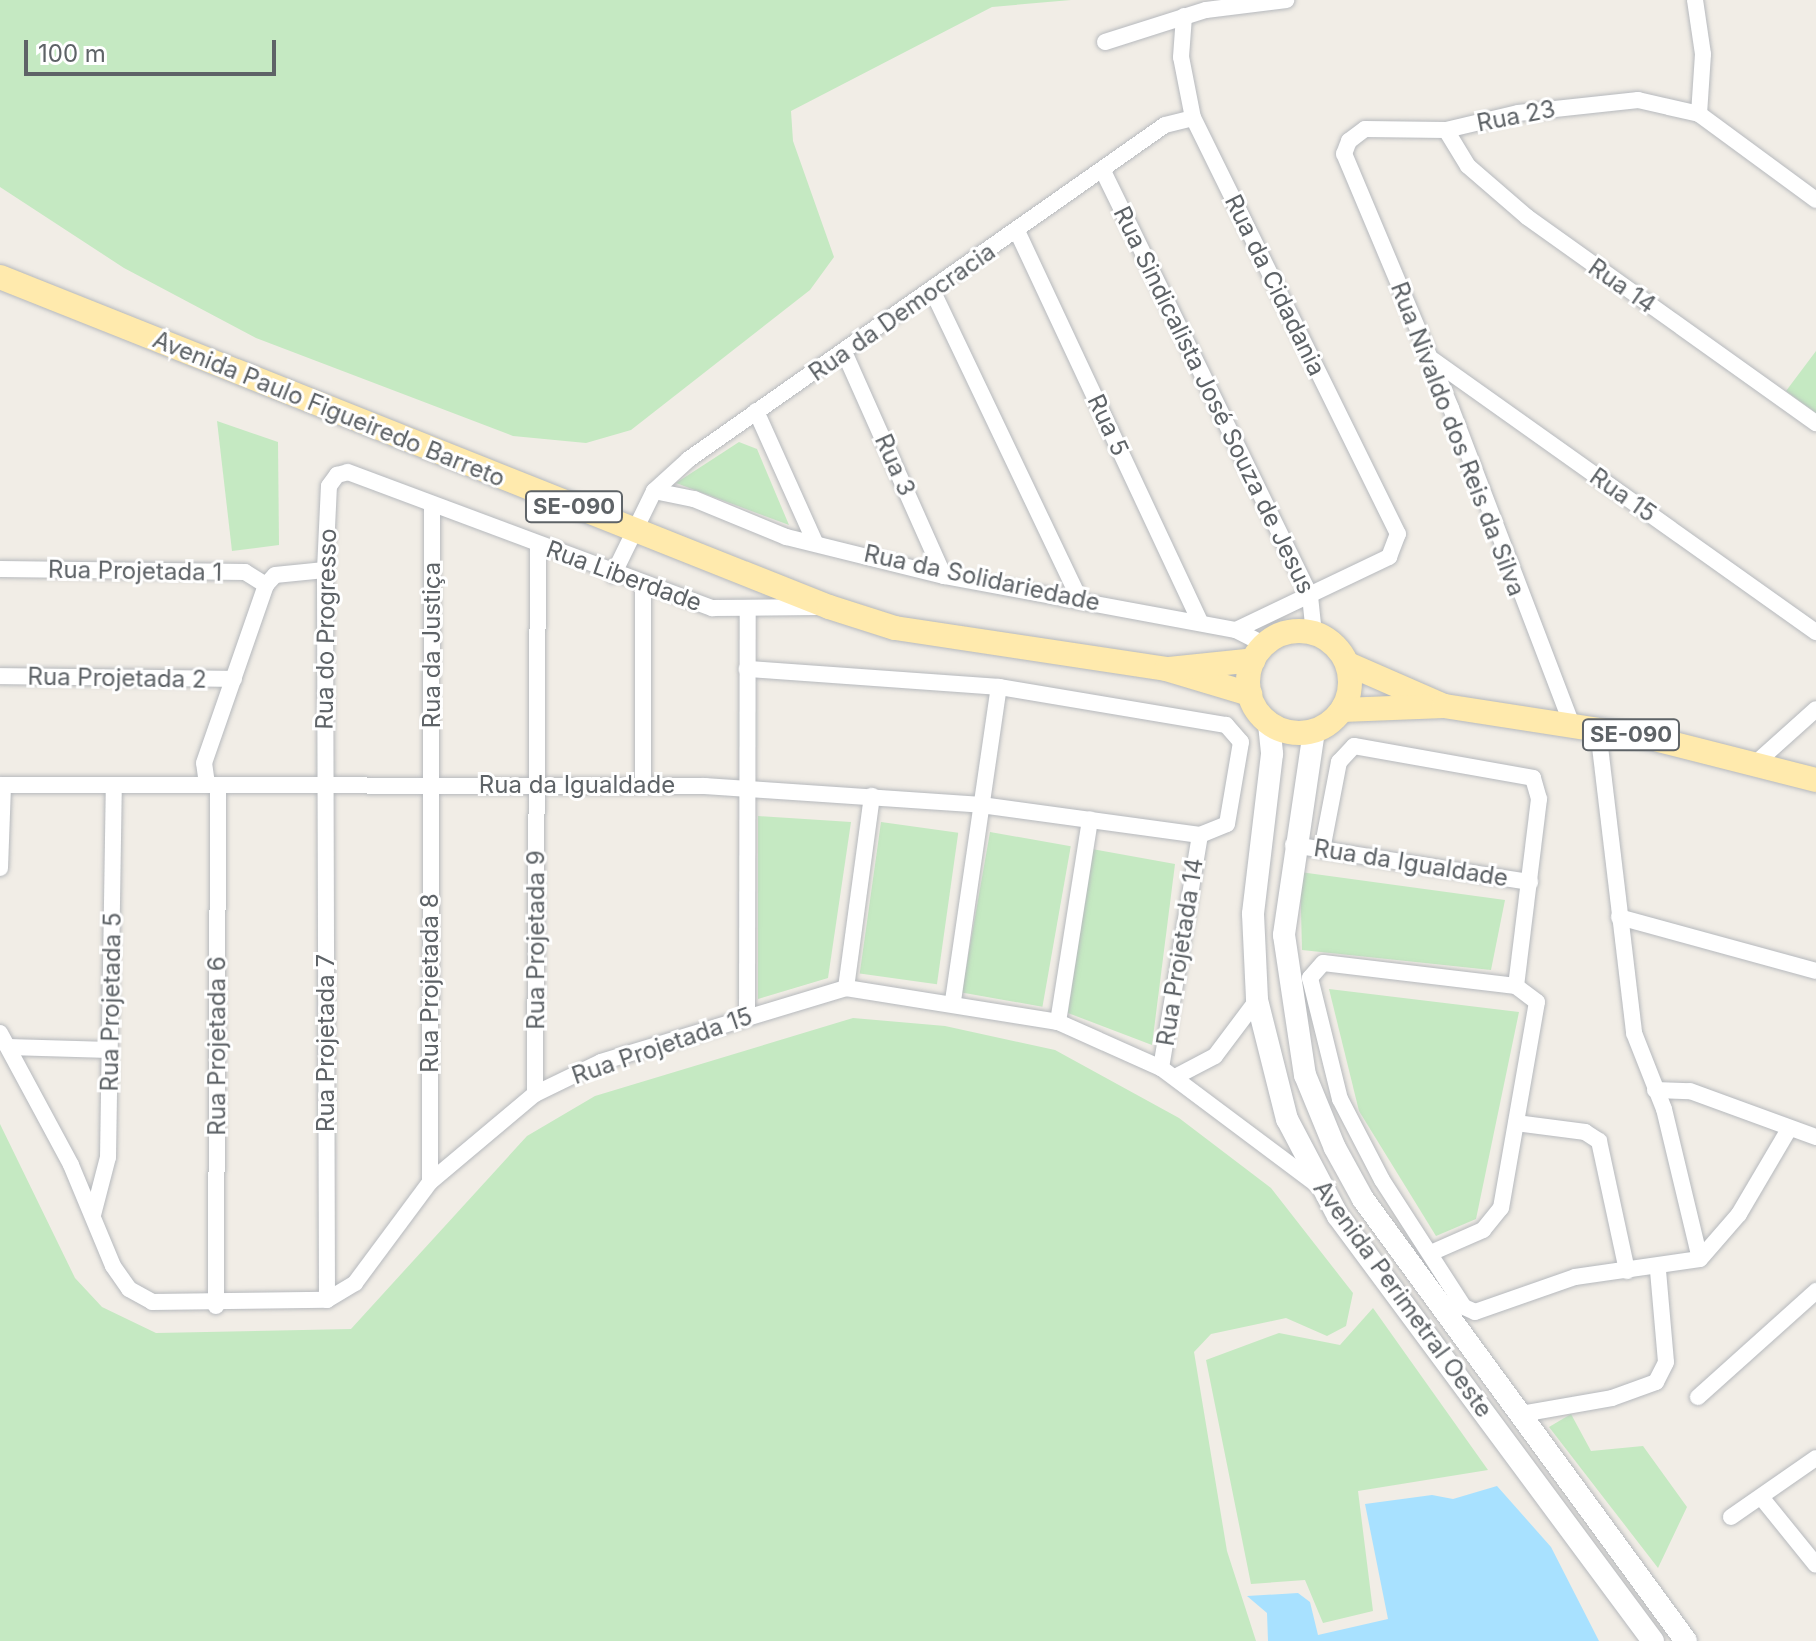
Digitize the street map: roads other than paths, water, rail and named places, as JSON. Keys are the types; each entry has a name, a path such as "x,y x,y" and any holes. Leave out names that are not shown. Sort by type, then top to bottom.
{"main road":[{"name":"Avenida Paulo Figueiredo Barreto","path":"0,277 629,530 829,607 895,628 1166,669 1250,694"},
{"name":"Avenida Paulo Figueiredo Barreto","path":"1166,669 1259,652 1291,632 1314,633"},
{"name":"SE-090","path":"1314,633 1348,664 1444,706"},
{"path":"1259,652 1250,694 1269,724 1291,733 1314,731 1342,710 1348,664"},
{"name":"SE-090","path":"1342,710 1444,706 1598,730 1757,762 1816,780"},
{"name":"Avenida Perimetral Oeste","path":"1269,724 1272,754 1253,914 1257,1000 1287,1119 1316,1184 1653,1641"},
{"name":"Avenida Perimetral Oeste","path":"1314,731 1293,845 1284,935 1288,1001 1305,1075 1335,1148 1363,1199 1527,1413 1686,1641"}],"street":[{"path":"1105,42 1184,16 1286,0"},
{"path":"1695,0 1703,54 1699,114 1816,200"},
{"name":"Rua da Cidadania","path":"1184,16 1181,57 1193,118 1398,534 1398,547 1310,596"},
{"name":"Rua 23","path":"1344,154 1365,129 1446,130 1610,99 1699,114"},
{"name":"Rua da Democracia","path":"613,575 629,530 654,491 756,411 845,354 1165,125 1193,118"},
{"name":"Rua 14","path":"1446,130 1468,166 1527,217 1816,423"},
{"name":"Rua Nivaldo dos Reis da Silva","path":"1344,154 1431,358 1572,725"},
{"name":"Rua Sindicalista José Souza de Jesus","path":"1103,171 1310,596 1314,633"},
{"name":"Rua 5","path":"1017,231 1199,619"},
{"path":"933,292 1080,600"},
{"name":"Rua 3","path":"845,354 944,576"},
{"name":"Rua 15","path":"1431,358 1816,632"},
{"path":"756,411 815,542"},
{"name":"Rua Liberdade","path":"337,475 348,472 643,585 748,612 829,607"},
{"name":"Rua do Progresso","path":"325,785 325,570 329,486 337,475"},
{"name":"Rua da Solidariedade","path":"654,491 694,499 815,542 944,576 1199,619 1236,630 1259,652"},
{"name":"Rua da Justiça","path":"431,784 432,505"},
{"name":"Rua Projetada 9","path":"535,1094 538,545"},
{"name":"Rua Projetada 1","path":"0,569 245,572 266,585"},
{"path":"213,785 204,763 266,585 275,575 325,570"},
{"path":"643,585 643,784"},
{"path":"1236,630 1310,596"},
{"path":"747,1016 748,612"},
{"path":"747,669 999,687 953,1001"},
{"name":"Rua Projetada 2","path":"0,676 234,679"},
{"name":"Rua da Igualdade","path":"1,785 643,784 748,788 981,805 1200,835 1219,833 1227,824 1239,755 1236,730 999,687"},
{"path":"1757,762 1816,709"},
{"path":"1598,730 1634,1033 1655,1090 1700,1259"},
{"name":"Rua da Igualdade","path":"1322,850 1345,751 1354,746 1533,778 1539,799 1516,986"},
{"name":"Rua Projetada 8","path":"430,1182 431,784"},
{"path":"0,868 1,785"},
{"name":"Rua Projetada 6","path":"213,785 216,1306"},
{"name":"Rua Projetada 7","path":"325,785 327,1300"},
{"name":"Rua Projetada 5","path":"93,1215 108,1157 114,787"},
{"path":"846,988 872,796"},
{"path":"1058,1022 1090,820"},
{"name":"Rua Projetada 14","path":"1168,1073 1200,835"},
{"name":"Rua da Igualdade","path":"1293,845 1530,882"},
{"path":"1619,917 1816,971"},
{"path":"1433,1252 1494,1221 1516,1123 1537,1002 1516,986 1323,963 1310,978 1340,1099 1382,1180 1433,1252 1464,1307 1475,1312 1575,1277 1658,1270 1700,1259 1739,1214 1789,1129"},
{"name":"Rua Projetada 15","path":"327,1300 355,1283 430,1182 535,1094 601,1062 846,988 953,1001 1058,1022 1168,1073 1316,1184"},
{"path":"1168,1073 1215,1056 1257,1000"},
{"path":"4,1040 129,1289 152,1302 216,1306 327,1300"},
{"path":"4,1040 110,1050"},
{"path":"1655,1090 1690,1091 1816,1137"},
{"path":"1516,1123 1585,1132 1599,1141 1627,1271"},
{"path":"1527,1413 1612,1398 1656,1382 1666,1362 1658,1270"},
{"path":"1698,1397 1816,1291"},
{"path":"1731,1517 1816,1458"},
{"path":"1761,1497 1816,1565"}],"water":[{"path":"1497,1486 1551,1547 1599,1641 1268,1641 1267,1613 1247,1596 1298,1593 1310,1602 1318,1635 1388,1619 1365,1504 1432,1495 1453,1499"}]}
